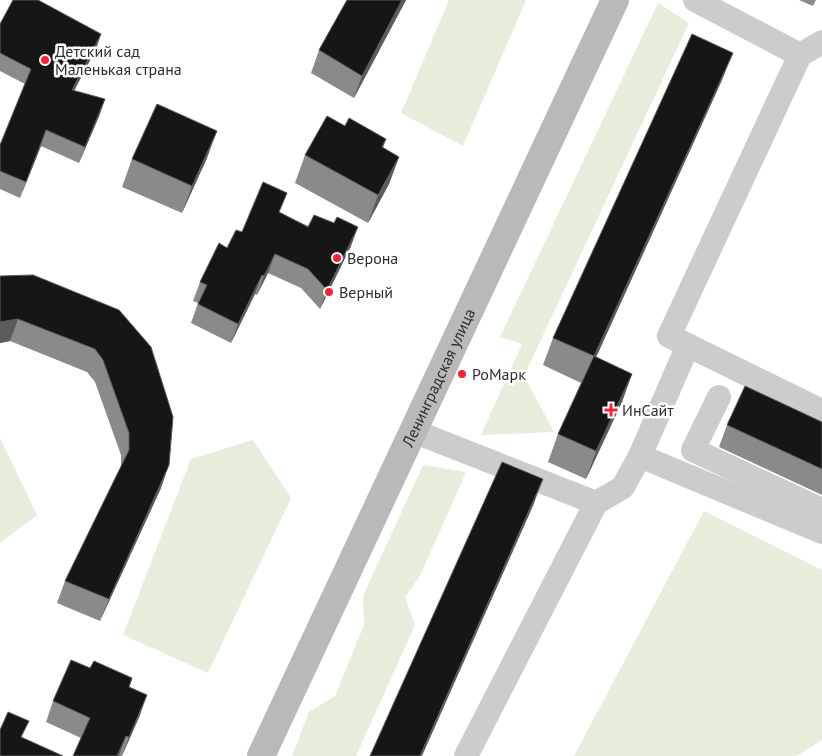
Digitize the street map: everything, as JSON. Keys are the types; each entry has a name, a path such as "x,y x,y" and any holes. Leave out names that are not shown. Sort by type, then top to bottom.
{"main road":[{"name":"Ленинградская улица","path":"261,756 615,0"}],"street":[{"path":"695,0 800,55"},
{"path":"822,42 800,55 669,336 822,411"},
{"path":"466,756 596,504 623,487 640,456 688,345"},
{"path":"719,398 693,450 822,510"},
{"path":"413,431 596,504"},
{"path":"640,456 822,532"}],"green space":[{"path":"449,0 526,0 463,146 401,113"},
{"path":"658,3 689,23 524,376 554,432 481,435 522,344 500,337"},
{"path":"0,438 37,515 0,543"},
{"path":"253,440 291,498 208,673 123,635 191,459"},
{"path":"423,465 466,472 420,576 405,597 415,625 356,756 292,756 309,712 335,696 364,625 363,596"},
{"path":"704,511 822,570 822,740 797,756 574,756"}],"building":[{"path":"13,0 38,0 101,34 72,90 105,99 85,147 46,130 26,182 0,171 0,145 31,69 0,53 0,24"},
{"path":"347,0 402,0 362,76 319,50"},
{"path":"692,34 733,53 594,356 553,338"},
{"path":"157,104 217,131 192,186 132,159"},
{"path":"327,116 345,126 349,118 386,139 382,147 399,157 378,195 305,155"},
{"path":"263,182 287,193 279,212 308,227 314,215 334,223 337,217 358,227 327,290 308,269 275,254 264,276 262,275 238,324 198,304 207,285 200,282 219,243 227,248 236,230 242,232"},
{"path":"33,275 119,310 151,347 173,417 169,465 109,599 65,581 129,450 129,433 103,360 95,349 18,319 0,322 0,276"},
{"path":"594,356 632,374 596,451 558,434"},
{"path":"745,386 822,422 822,469 727,425"},
{"path":"502,462 543,479 420,756 370,756"},
{"path":"71,660 90,668 94,661 132,678 129,687 147,695 129,737 126,736 117,756 73,756 90,718 53,701"},
{"path":"8,712 29,721 21,737 63,756 0,756 0,730"}],"place":[{"name":"Детский сад Маленькая страна","path":"45,60"},
{"name":"Верона","path":"337,258"},
{"name":"Верный","path":"329,292"},
{"name":"РоМарк","path":"462,374"},
{"name":"ИнСайт","path":"611,410"}]}
